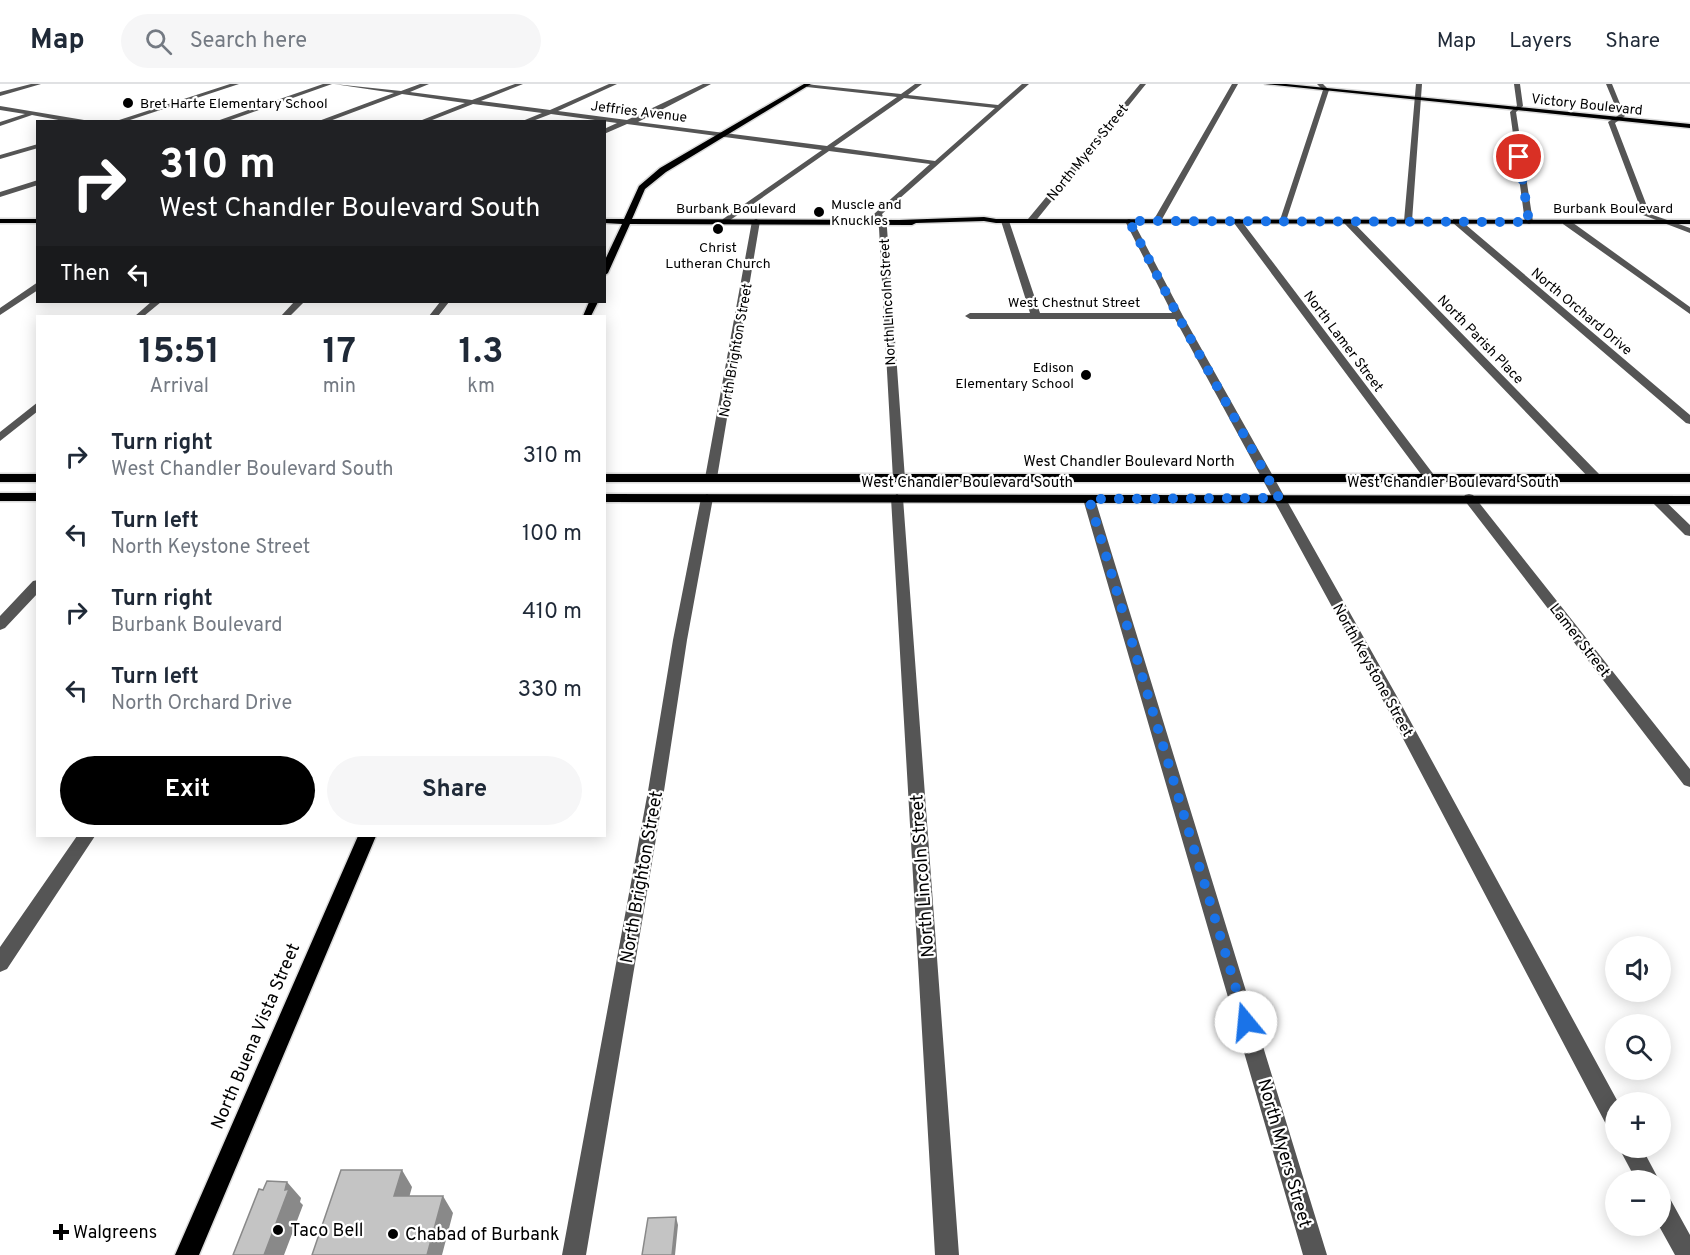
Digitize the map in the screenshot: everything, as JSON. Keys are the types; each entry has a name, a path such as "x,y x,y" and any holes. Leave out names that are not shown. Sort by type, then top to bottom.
{"main road":[{"path":"606,269 637,198 649,180 807,84"},
{"name":"Victory Boulevard","path":"1268,84 1323,87 1418,99 1690,126"},
{"path":"1,221 36,220"},
{"name":"Burbank Boulevard","path":"606,221 1690,222"},
{"path":"0,478 36,478"},
{"name":"West Chandler Boulevard North","path":"606,478 1690,478"},
{"path":"0,497 36,497"},
{"name":"West Chandler Boulevard South","path":"606,498 1690,500"},
{"name":"North Buena Vista Street","path":"187,1255 367,837"}],"street":[{"path":"0,94 38,84"},
{"path":"122,120 236,84"},
{"path":"223,120 330,84"},
{"name":"Jeffries Avenue","path":"337,84 937,163"},
{"path":"324,120 426,84"},
{"path":"425,120 520,84"},
{"path":"528,120 614,84"},
{"path":"606,131 708,84"},
{"path":"807,84 1000,107"},
{"path":"726,221 919,84"},
{"name":"North Lincoln Street","path":"899,478 881,221 878,214 1026,84"},
{"name":"North Myers Street","path":"1031,221 1143,84"},
{"path":"1157,221 1235,84"},
{"path":"1408,221 1419,84"},
{"path":"1517,84 1520,106 1513,112 1529,222"},
{"path":"1609,84 1622,116 1611,122 1647,215 1690,231"},
{"path":"1282,221 1323,87"},
{"path":"0,108 72,120"},
{"path":"0,124 34,114"},
{"path":"0,158 36,147"},
{"path":"0,195 36,183"},
{"name":"North Brighton Street","path":"711,478 756,221"},
{"path":"1000,221 1036,316"},
{"name":"North Keystone Street","path":"1129,221 1178,316 1382,684 1605,1100"},
{"name":"North Lamer Street","path":"1237,221 1430,478"},
{"name":"North Parish Place","path":"1347,221 1595,477"},
{"name":"North Orchard Drive","path":"1456,221 1690,421"},
{"path":"1566,222 1690,311"},
{"path":"0,312 36,286"},
{"path":"140,315 155,303"},
{"path":"286,315 298,303"},
{"name":"West Chestnut Street","path":"970,316 1178,316"},
{"path":"0,438 36,407"},
{"name":"North Brighton Street","path":"574,1255 656,791 680,640 707,498"},
{"name":"North Lincoln Street","path":"897,498 947,1255"},
{"name":"Lamer Street","path":"1469,498 1690,781"},
{"name":"North Myers Street","path":"1089,499 1315,1255"},
{"path":"1657,500 1690,532"},
{"path":"0,625 36,586"},
{"path":"0,963 85,837"},
{"path":"1671,1223 1688,1255"}],"building":[{"name":"Chabad of Burbank","path":"341,1170 402,1170 394,1196 443,1196 427,1255 312,1255"},
{"path":"267,1181 287,1182 285,1190 289,1189 264,1255 233,1255 259,1189 263,1190"},
{"path":"676,1217 672,1255 642,1255 648,1218"}],"place":[{"name":"Bret Harte Elementary School","path":"128,103"},
{"name":"Muscle and Knuckles","path":"819,212"},
{"name":"Christ Lutheran Church","path":"718,229"},
{"name":"Edison Elementary School","path":"1086,375"},
{"name":"Taco Bell","path":"278,1230"},
{"name":"Walgreens","path":"61,1232"},
{"name":"Chabad of Burbank","path":"393,1234"}],"route":[{"path":"1246,1022 1089,499 1279,498 1178,316 1129,221 1529,222 1519,157"}]}
